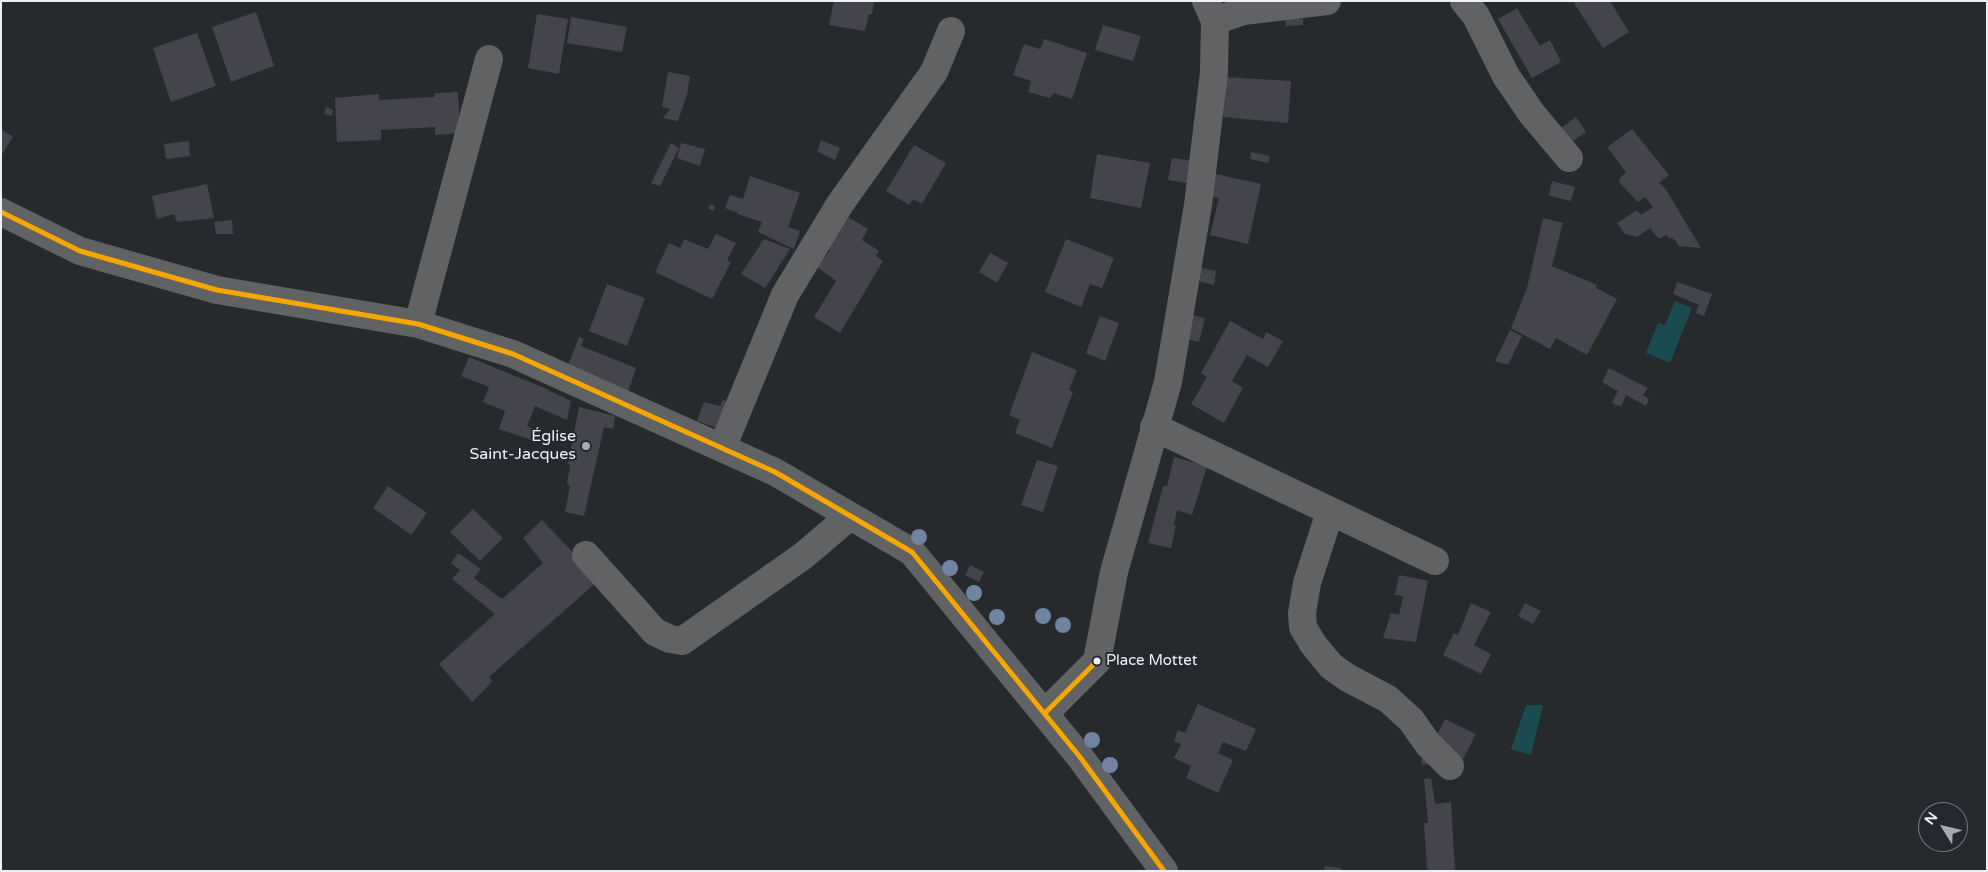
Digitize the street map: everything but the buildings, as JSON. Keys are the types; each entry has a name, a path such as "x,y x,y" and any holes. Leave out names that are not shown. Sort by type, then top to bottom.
{"street":[{"path":"1045,713 1097,661 1114,572 1168,382 1198,205 1214,72 1211,11 1243,11 1327,1"},
{"path":"1464,1 1476,16 1506,76 1532,114 1569,158"},
{"path":"722,448 784,295 840,204 934,72 951,31"},
{"path":"418,324 489,59"},
{"path":"1,212 80,251 217,290 418,324 513,354 775,472 912,552 1045,713 1118,807 1164,871"},
{"path":"1154,428 1435,561"},
{"path":"1330,512 1307,583 1302,614 1303,627 1313,644 1331,666 1348,678 1388,699 1411,720 1428,744 1450,766"},
{"path":"586,555 655,632 670,639 682,641 803,556 850,516"}],"water":[{"path":"1675,301 1692,308 1670,363 1646,353 1658,323 1665,325"},
{"path":"1526,705 1543,705 1531,755 1511,749"}],"transit line":[{"path":"1,212 80,251 217,290 418,324 513,354 775,472 912,552 1080,757 1164,871"},
{"path":"1045,713 1097,661"}],"place":[{"name":"Église Saint-Jacques","path":"586,446"},
{"name":"Place Mottet","path":"1097,661"}]}
